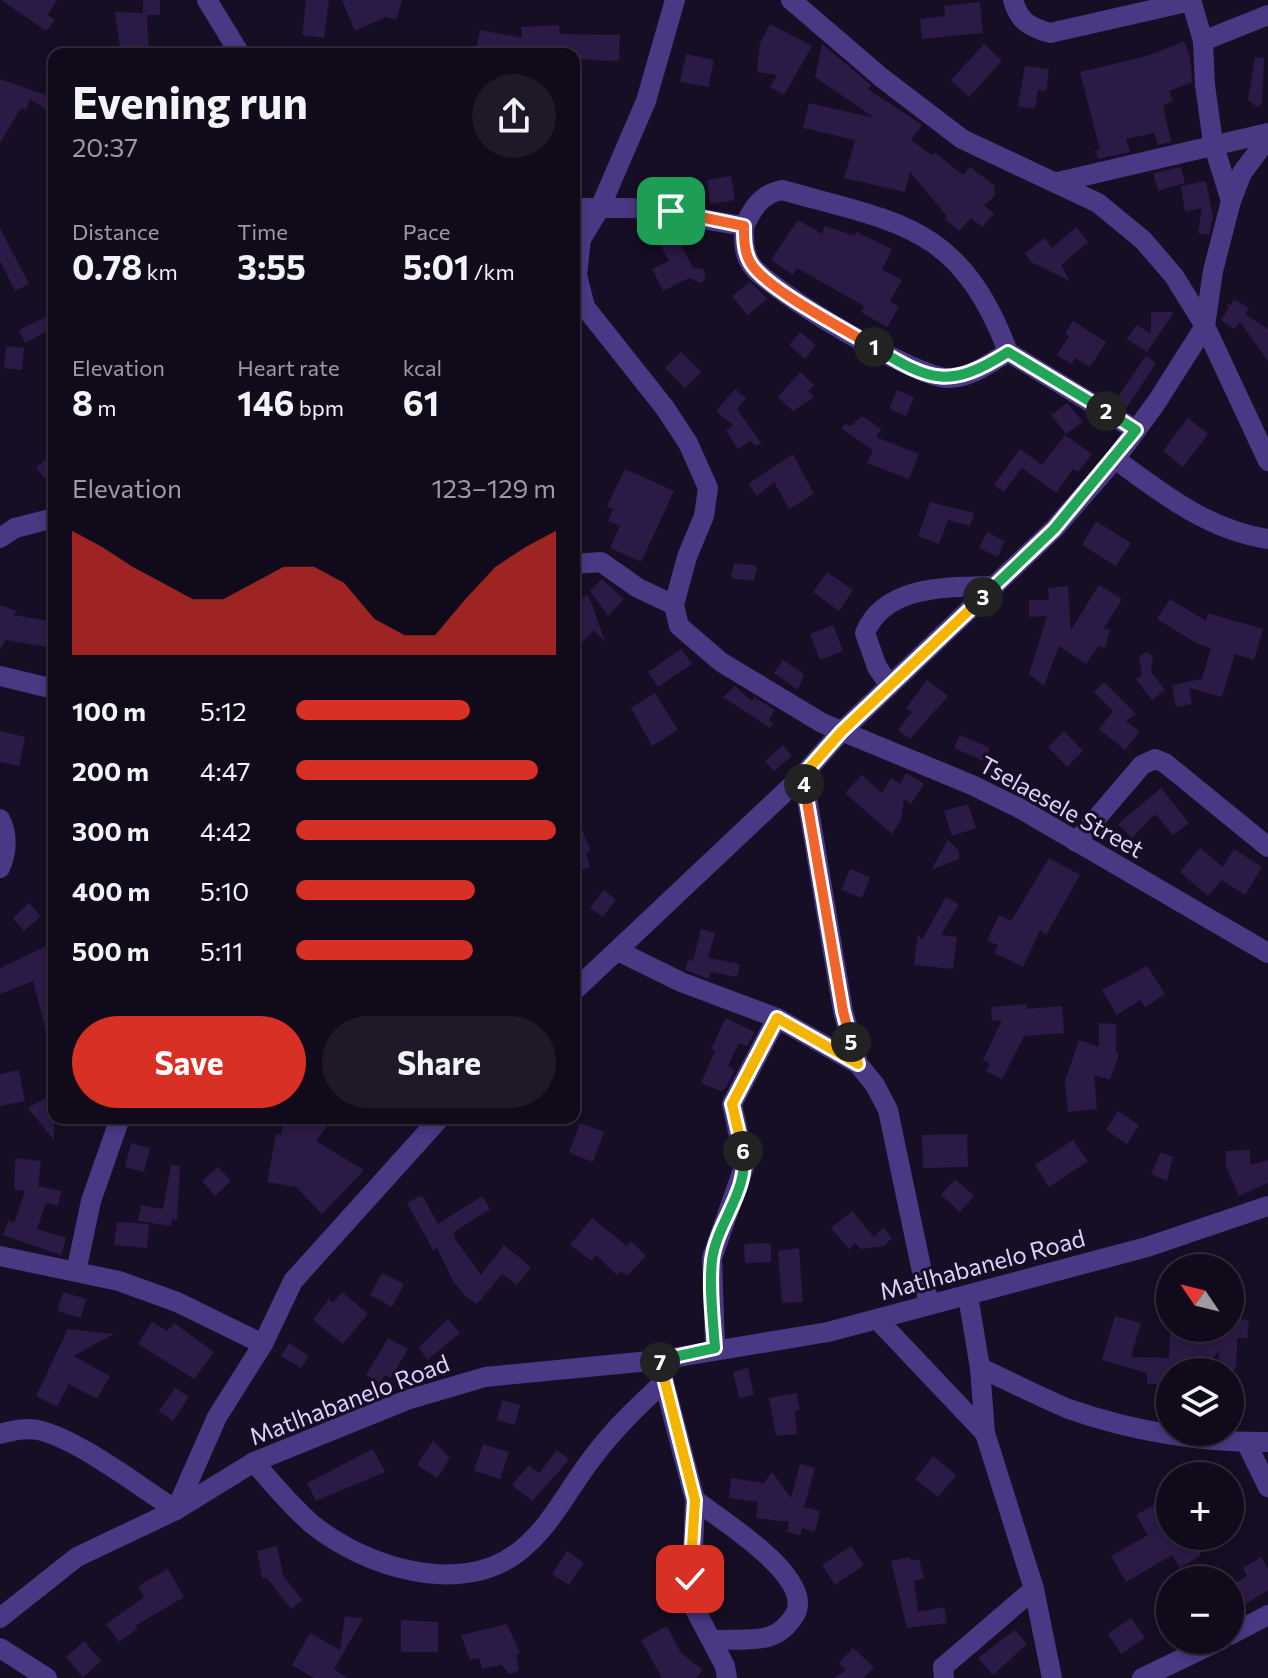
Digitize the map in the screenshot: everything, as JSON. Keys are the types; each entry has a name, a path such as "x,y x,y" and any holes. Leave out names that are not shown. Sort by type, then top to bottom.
{"street":[{"path":"207,0 236,48"},
{"path":"791,0 882,78 962,139 1098,203 1143,240 1174,276 1205,326 1268,461"},
{"path":"1013,0 1017,14 1030,27 1050,33 1191,1 1203,41 1213,143 1231,201"},
{"path":"580,246 600,208 646,101 667,2"},
{"path":"1203,41 1268,15"},
{"path":"1058,182 1100,175 1213,143 1268,136"},
{"path":"580,985 803,775 841,732 1054,529 1115,459 1205,326 1213,271 1231,201 1242,173 1268,136"},
{"path":"1008,352 962,377 928,375 895,360 752,266 745,249 744,226 756,203 772,192 782,190 882,218 920,233 949,253 972,277 994,314 1008,352 1136,430"},
{"path":"580,208 671,211 744,226"},
{"path":"580,313 665,408 688,443 708,488 704,516 687,557 674,605 638,588 601,562 580,564"},
{"path":"1115,459 1201,518 1231,531 1268,539"},
{"path":"0,538 15,528 48,520"},
{"path":"890,686 877,667 865,633 881,608 915,592 995,586"},
{"name":"Tselaesele Street","path":"674,605 679,626 721,662 841,732 972,785 1268,953"},
{"path":"0,676 48,688"},
{"path":"1076,842 1142,765 1155,759 1165,763 1268,847"},
{"path":"803,775 843,1011 858,1064"},
{"path":"0,819 5,829 5,858 0,868"},
{"path":"618,951 681,982 777,1018 858,1064 875,1085 888,1110 929,1305"},
{"path":"715,1348 712,1258 745,1164 732,1104 777,1018"},
{"path":"76,1272 91,1201 118,1124"},
{"path":"0,1434 17,1429 42,1431 77,1448 176,1510 217,1417 263,1344 293,1281 435,1124"},
{"name":"Matlhabanelo Road","path":"3,1609 77,1557 176,1510 254,1462 407,1400 460,1383 562,1367 660,1360 715,1348 828,1332 1186,1235 1268,1206"},
{"path":"0,1256 119,1281 177,1302 263,1344"},
{"path":"968,1296 980,1368 985,1433 1034,1589 1052,1678"},
{"path":"877,1319 985,1433"},
{"path":"660,1360 695,1500 691,1602 712,1640 727,1678"},
{"path":"980,1368 1069,1408 1123,1424 1246,1442 1268,1442"},
{"path":"254,1462 312,1524 349,1548 405,1568 435,1573 481,1571 517,1554 540,1531 623,1419 664,1382"},
{"path":"1246,1442 1268,1487"},
{"path":"695,1500 787,1573 799,1592 797,1614 782,1632 765,1638 712,1640"},
{"path":"938,1674 1034,1589"},
{"path":"1244,1628 1268,1615"},
{"path":"0,1648 47,1678"},
{"path":"1142,1678 1192,1654"}],"building":[{"path":"1,0 57,0 48,15 55,20 46,31"},
{"path":"143,0 160,0 160,15 147,15 149,48 120,48 115,12 143,13"},
{"path":"306,0 329,0 324,38 302,35"},
{"path":"342,0 402,0 396,20 386,17 355,31"},
{"path":"980,2 983,33 922,39 920,19 945,16 944,6"},
{"path":"770,24 812,46 784,95 770,87 777,75 757,72 760,43"},
{"path":"559,25 560,34 620,35 619,61 580,59 580,48 476,48 480,30 522,38 521,27"},
{"path":"1184,41 1190,56 1192,82 1169,91 1173,101 1163,105 1171,142 1158,145 1154,133 1126,139 1130,152 1098,159 1095,151 1100,150 1080,72 1150,55"},
{"path":"822,44 871,85 868,89 922,125 911,140 932,155 934,152 963,175 970,167 994,185 995,196 984,205 994,214 982,227 971,218 959,231 945,219 947,216 910,172 905,192 844,178 855,140 803,128 809,103 875,118 815,77"},
{"path":"984,44 1002,61 969,97 951,80"},
{"path":"686,54 714,60 708,87 680,82"},
{"path":"1255,57 1264,58 1262,103 1257,107 1248,100"},
{"path":"1025,66 1049,69 1046,91 1038,90 1035,109 1018,106"},
{"path":"0,79 48,96 48,111 30,99 26,110 21,108 0,143"},
{"path":"1181,167 1185,183 1158,191 1153,173"},
{"path":"731,176 735,200 710,204 707,180"},
{"path":"1206,181 1213,218 1209,235 1198,233 1202,208 1185,212 1181,186"},
{"path":"798,220 822,234 825,226 855,236 856,232 892,249 882,270 902,280 890,301 899,307 887,327 861,312 864,306 797,268 793,275 771,260"},
{"path":"1076,227 1088,242 1061,265 1070,281 1031,262 1025,253 1045,238 1052,248"},
{"path":"0,228 29,284 15,291 0,261"},
{"path":"673,230 693,268 703,269 706,278 701,283 689,278 663,291 652,269 669,261 657,239"},
{"path":"750,282 768,299 747,315 732,296"},
{"path":"1234,299 1249,308 1245,314 1268,329 1268,361 1240,322 1234,329 1221,320 1229,307 1226,304 1231,305"},
{"path":"1151,312 1174,312 1147,352 1127,339 1137,325 1151,334"},
{"path":"48,316 48,331 25,343 19,330"},
{"path":"1073,321 1106,342 1090,367 1075,358 1071,364 1057,355 1069,336 1065,334"},
{"path":"800,332 816,345 805,359 789,345"},
{"path":"6,346 24,348 22,370 4,368"},
{"path":"681,352 701,372 685,388 665,368"},
{"path":"1146,356 1156,363 1127,407 1116,399"},
{"path":"800,372 814,385 808,391 814,397 793,411 778,397"},
{"path":"735,389 746,398 737,409 761,443 757,446 750,441 738,449 726,431 733,425 716,411"},
{"path":"897,390 914,397 906,416 889,409"},
{"path":"1067,403 1083,422 1066,434 1051,415"},
{"path":"862,416 881,429 876,437 919,454 909,479 867,463 873,450 842,429 844,424 851,426"},
{"path":"1188,418 1208,434 1183,467 1163,451"},
{"path":"1065,435 1092,454 1078,472 1073,469 1056,493 1022,468 1004,492 994,485 1020,449 1042,465"},
{"path":"793,454 814,494 789,509 774,482 757,496 748,484"},
{"path":"48,457 48,482 36,468"},
{"path":"625,469 674,491 641,562 610,548 620,526 608,521 613,509 607,506"},
{"path":"930,502 974,513 970,526 948,520 939,544 918,536"},
{"path":"1096,521 1131,543 1116,566 1082,545"},
{"path":"987,532 1005,541 998,557 979,548"},
{"path":"734,563 757,566 754,581 731,578"},
{"path":"827,572 853,590 839,611 813,592"},
{"path":"602,579 624,599 608,616 590,591"},
{"path":"1099,585 1122,599 1104,628 1110,630 1105,648 1098,646 1086,664 1059,646 1044,686 1029,674 1047,616 1029,617 1029,600 1049,600 1048,588 1068,586 1071,630"},
{"path":"587,594 605,641 594,630 583,642 580,639 580,601"},
{"path":"1170,599 1206,621 1208,613 1263,629 1254,660 1235,654 1222,697 1189,688 1192,704 1176,707 1172,685 1202,679 1211,648 1198,644 1157,619"},
{"path":"0,605 16,611 14,615 48,621 48,647 6,640 0,649"},
{"path":"833,625 843,651 820,660 810,634"},
{"path":"681,649 692,664 658,687 648,672"},
{"path":"1146,652 1153,656 1151,672 1165,690 1152,700 1136,679 1142,675 1139,657"},
{"path":"783,660 804,674 798,690 774,673"},
{"path":"927,680 948,696 910,739 898,730 912,712 906,708"},
{"path":"1104,682 1136,714 1126,721 1140,731 1125,750 1099,729 1113,711 1094,692"},
{"path":"735,686 752,701 754,697 775,710 769,719 773,724 770,728 723,697"},
{"path":"655,693 678,730 652,746 631,708"},
{"path":"0,731 25,737 19,766 0,762"},
{"path":"1064,731 1083,751 1067,767 1048,747"},
{"path":"960,735 990,748 984,761 954,748"},
{"path":"783,745 792,756 774,771 765,761"},
{"path":"906,773 924,784 911,804 904,799 901,820 892,834 845,793 862,775 882,793 891,778 900,784"},
{"path":"1161,788 1189,823 1173,835 1155,814 1132,838 1118,824"},
{"path":"968,804 976,828 952,836 944,811"},
{"path":"580,826 591,850 586,853 590,867 580,871"},
{"path":"948,840 959,851 959,859 931,870"},
{"path":"1200,848 1223,867 1234,849 1262,867 1245,895 1222,880 1208,896 1180,872"},
{"path":"1049,858 1080,875 1046,935 1040,930 1023,967 994,953 998,945 987,941 999,915 1011,921"},
{"path":"850,869 870,877 862,898 841,890"},
{"path":"604,890 616,900 603,917 590,908"},
{"path":"946,897 959,904 941,935 957,937 953,969 914,965 918,934 922,940"},
{"path":"29,903 41,916 24,931 13,918"},
{"path":"701,929 715,933 708,958 740,964 737,977 711,972 709,979 685,970 688,960 693,961"},
{"path":"48,945 48,1039 33,981 0,994 0,968"},
{"path":"1147,966 1165,994 1145,1007 1140,1000 1117,1015 1102,990"},
{"path":"1027,1004 1027,1009 1062,1006 1064,1033 1024,1036 1002,1079 986,1071 990,1064 983,1060 1002,1020 992,1021 991,1007"},
{"path":"726,1018 755,1032 747,1046 739,1043 728,1066 735,1070 725,1089 720,1091 701,1083 715,1051 711,1049"},
{"path":"1099,1023 1116,1024 1116,1053 1119,1054 1110,1080 1094,1075 1097,1109 1068,1112 1065,1081 1079,1040 1099,1047"},
{"path":"19,1070 25,1101 0,1106 0,1074"},
{"path":"48,1096 48,1124 54,1124 54,1140 28,1108"},
{"path":"1118,1111 1139,1125 1127,1144 1106,1130"},
{"path":"580,1123 604,1132 593,1162 569,1153"},
{"path":"283,1124 329,1124 316,1141 364,1170 322,1214 296,1187 267,1182 276,1134 281,1135"},
{"path":"967,1134 968,1167 923,1168 922,1135"},
{"path":"1073,1140 1088,1161 1049,1187 1035,1165"},
{"path":"131,1143 150,1148 144,1172 125,1167"},
{"path":"1250,1150 1250,1165 1268,1160 1268,1183 1239,1196 1226,1166 1226,1151"},
{"path":"1161,1152 1173,1157 1167,1181 1151,1174"},
{"path":"15,1158 41,1161 38,1186 61,1191 58,1206 46,1203 37,1229 66,1238 61,1255 3,1235 8,1221 14,1223 25,1191 14,1189"},
{"path":"171,1165 180,1166 177,1220 172,1219 171,1226 138,1221 141,1205 163,1209"},
{"path":"218,1167 231,1181 215,1196 202,1181"},
{"path":"955,1179 974,1196 960,1212 941,1195"},
{"path":"422,1195 438,1224 482,1196 490,1209 454,1232 455,1239 481,1275 504,1245 531,1267 517,1285 502,1274 477,1304 466,1297 453,1281 437,1248 433,1250 407,1203"},
{"path":"852,1211 874,1237 883,1228 892,1238 884,1246 861,1249 855,1243 849,1249 831,1228"},
{"path":"592,1218 627,1246 631,1241 646,1256 627,1276 621,1271 617,1275 596,1255 591,1261 570,1245"},
{"path":"117,1222 149,1224 147,1248 114,1245"},
{"path":"771,1243 771,1262 745,1263 744,1244"},
{"path":"799,1248 803,1302 782,1303 778,1251"},
{"path":"382,1273 404,1284 392,1307 370,1295"},
{"path":"63,1292 86,1299 81,1318 57,1311"},
{"path":"342,1292 368,1314 343,1344 313,1320 329,1299 333,1303"},
{"path":"1115,1316 1141,1323 1131,1357 1169,1358 1156,1358 1156,1384 1147,1384 1147,1373 1102,1360"},
{"path":"448,1319 460,1333 427,1360 419,1347"},
{"path":"1244,1319 1249,1320 1247,1338 1244,1338"},
{"path":"152,1322 167,1331 174,1323 214,1352 194,1379 138,1344"},
{"path":"68,1329 114,1334 73,1356 110,1376 97,1399 69,1384 57,1407 36,1396"},
{"path":"388,1338 408,1349 391,1378 385,1375 380,1383 366,1375"},
{"path":"1170,1342 1237,1342 1236,1358 1219,1358 1219,1352 1212,1358 1169,1358"},
{"path":"289,1343 309,1356 301,1368 281,1356"},
{"path":"748,1368 754,1395 739,1398 733,1372"},
{"path":"175,1388 189,1397 173,1421 159,1411"},
{"path":"796,1393 800,1410 795,1411 797,1434 776,1436 769,1398"},
{"path":"502,1400 520,1405 515,1425 497,1420"},
{"path":"433,1441 450,1458 437,1478 417,1465"},
{"path":"483,1444 509,1452 500,1479 474,1471"},
{"path":"373,1449 385,1472 316,1501 307,1483"},
{"path":"557,1450 569,1460 532,1501 512,1485 529,1465 539,1473"},
{"path":"933,1456 956,1475 938,1497 915,1479"},
{"path":"800,1464 815,1468 804,1507 820,1511 815,1532 802,1528 800,1535 787,1532 789,1522 756,1518 758,1502 729,1498 731,1478 764,1483 772,1472 791,1498"},
{"path":"1156,1504 1156,1550 1198,1550 1201,1555 1179,1566 1172,1555 1126,1582 1111,1556 1148,1535 1136,1515"},
{"path":"277,1546 283,1575 302,1600 291,1609 267,1578 262,1578 257,1551"},
{"path":"851,1546 864,1565 835,1585 822,1565"},
{"path":"567,1551 584,1563 569,1585 552,1574"},
{"path":"910,1557 911,1561 919,1559 924,1578 914,1581 918,1612 944,1607 947,1623 907,1628 891,1561"},
{"path":"1261,1557 1268,1569 1268,1590 1244,1605 1244,1578 1247,1576 1244,1567"},
{"path":"168,1569 184,1597 135,1626 137,1629 119,1642 106,1624 144,1597 138,1586"},
{"path":"345,1616 363,1619 334,1669 347,1678 314,1678 292,1665 310,1633 340,1650"},
{"path":"1131,1618 1145,1638 1121,1654 1108,1634"},
{"path":"401,1620 438,1622 438,1652 401,1652"},
{"path":"507,1624 520,1653 516,1655 519,1670 510,1674 501,1665 482,1669 479,1658 470,1660 461,1635"},
{"path":"667,1626 681,1653 703,1670 696,1678 662,1678 641,1640"},
{"path":"1015,1630 1027,1644 993,1675 978,1658"},
{"path":"84,1641 101,1661 83,1677 66,1657"},
{"path":"853,1648 874,1667 864,1678 834,1678 846,1670 839,1663"}],"route":[{"path":"671,211 744,226 745,249 752,266 771,283 895,360 928,375 962,377 1008,352 1136,430 1054,529 841,732 803,775 843,1011 858,1064 777,1018 732,1104 733,1120 745,1164 712,1258 715,1348 660,1360 695,1500 690,1579"}]}
